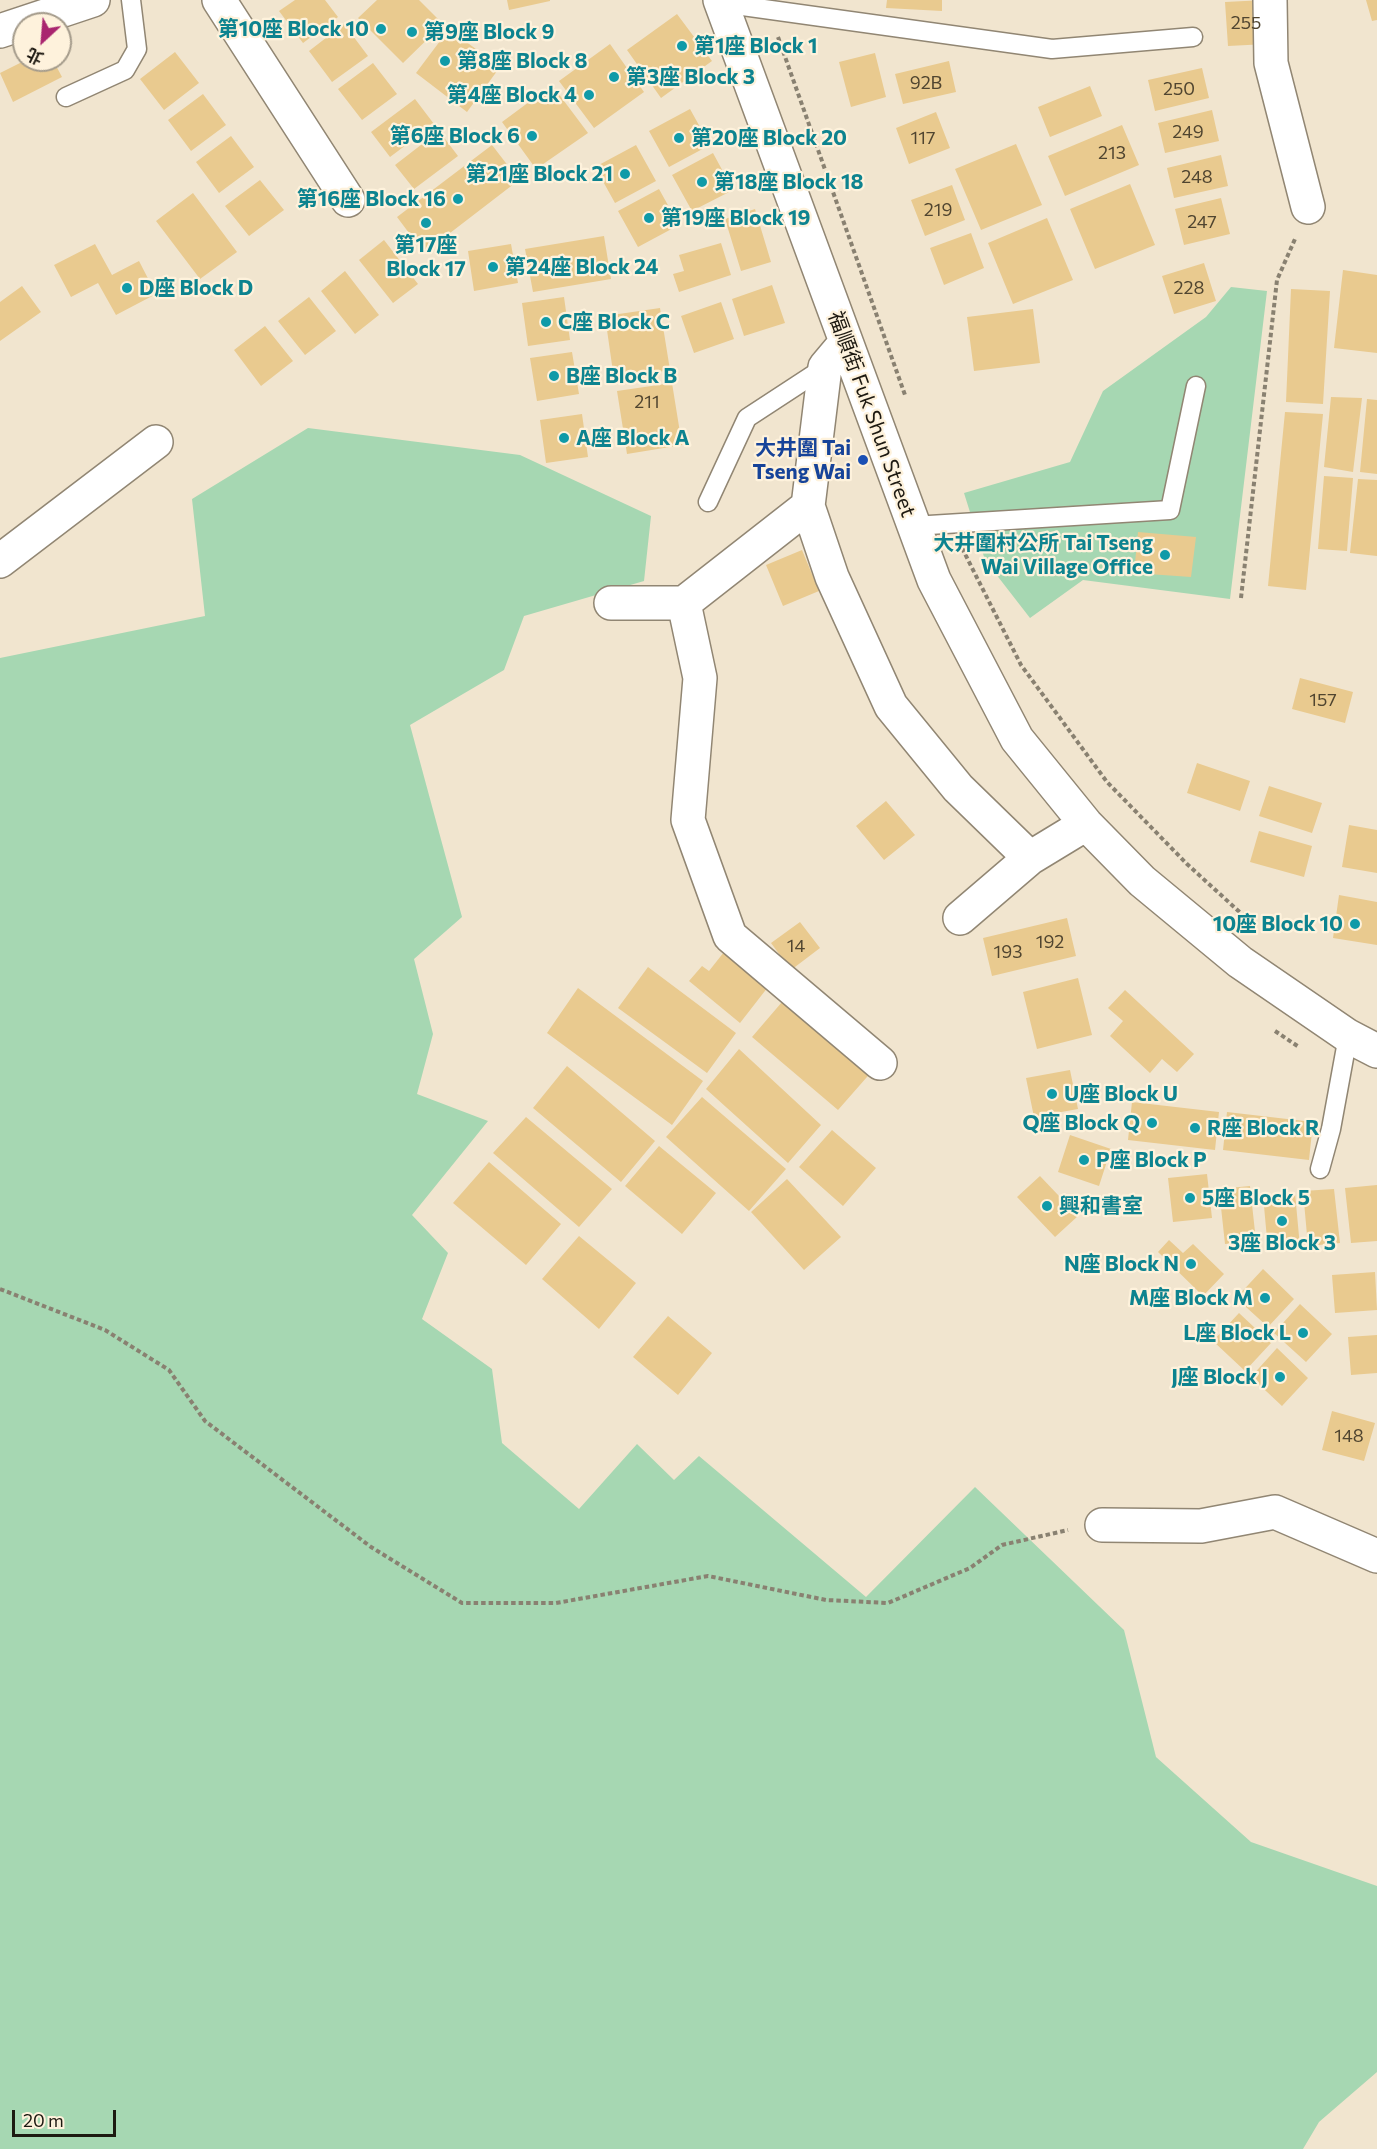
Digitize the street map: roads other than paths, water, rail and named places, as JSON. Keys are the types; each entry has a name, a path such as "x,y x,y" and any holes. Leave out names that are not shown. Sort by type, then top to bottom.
{"street":[{"path":"0,31 93,0"},
{"path":"219,0 348,200"},
{"path":"1270,0 1271,63 1308,207"},
{"name":"福順街 Fuk Shun Street","path":"720,2 934,580 1017,739 1086,824 1142,881 1240,962 1348,1036 1377,1051"},
{"path":"846,342 825,367 808,506 832,576 891,706 958,788 1030,858"},
{"path":"0,561 156,442"},
{"path":"611,603 684,603 808,506"},
{"path":"684,603 700,678 688,820 730,936 880,1063"},
{"path":"960,918 1030,858 1086,824"},
{"path":"1102,1525 1201,1526 1275,1512 1377,1556"}],"lane":[{"path":"66,97 125,70 137,49 131,0"},
{"path":"720,2 1052,49 1193,37"},
{"path":"708,502 747,418 825,367"},
{"path":"914,526 1170,510 1196,386"},
{"path":"1320,1169 1331,1129 1348,1036"}],"place":[{"name":"第10座 Block 10","path":"381,29"},
{"name":"第9座 Block 9","path":"412,32"},
{"name":"第1座 Block 1","path":"682,46"},
{"name":"第8座 Block 8","path":"445,61"},
{"name":"第3座 Block 3","path":"614,77"},
{"name":"第4座 Block 4","path":"589,95"},
{"name":"第6座 Block 6","path":"532,136"},
{"name":"第20座 Block 20","path":"679,138"},
{"name":"第21座 Block 21","path":"625,174"},
{"name":"第18座 Block 18","path":"702,182"},
{"name":"第16座 Block 16","path":"458,199"},
{"name":"第19座 Block 19","path":"649,218"},
{"name":"第17座 Block 17","path":"426,223"},
{"name":"第24座 Block 24","path":"493,267"},
{"name":"D座 Block D","path":"127,288"},
{"name":"C座 Block C","path":"546,322"},
{"name":"B座 Block B","path":"554,376"},
{"name":"A座 Block A","path":"564,438"},
{"name":"大井圍 Tai Tseng Wai","path":"863,460"},
{"name":"大井圍村公所 Tai Tseng Wai Village Office","path":"1165,555"},
{"name":"10座 Block 10","path":"1355,924"},
{"name":"U座 Block U","path":"1052,1094"},
{"name":"Q座 Block Q","path":"1152,1123"},
{"name":"R座 Block R","path":"1195,1128"},
{"name":"P座 Block P","path":"1084,1160"},
{"name":"5座 Block 5","path":"1190,1198"},
{"name":"興和書室","path":"1047,1206"},
{"name":"3座 Block 3","path":"1282,1221"},
{"name":"N座 Block N","path":"1191,1264"},
{"name":"M座 Block M","path":"1265,1298"},
{"name":"L座 Block L","path":"1303,1333"},
{"name":"J座 Block J","path":"1280,1377"}]}
